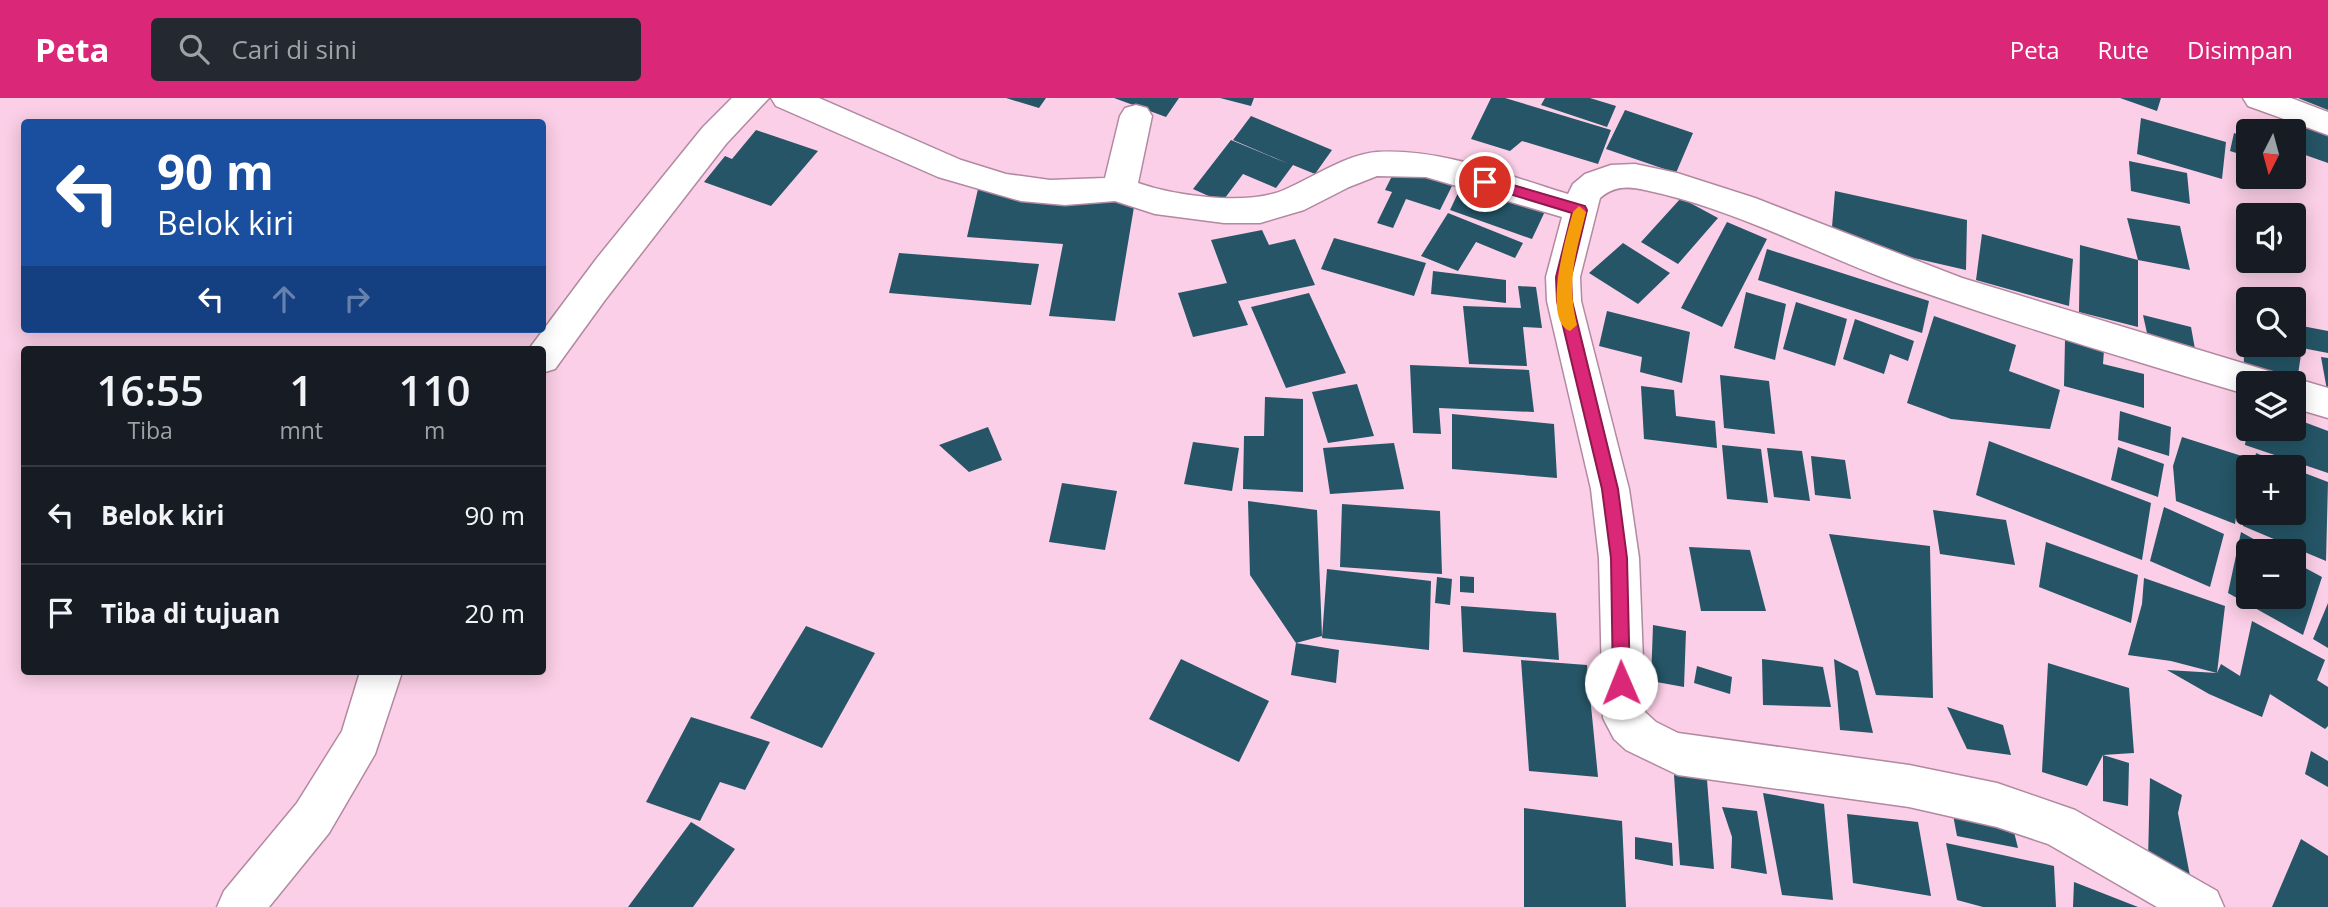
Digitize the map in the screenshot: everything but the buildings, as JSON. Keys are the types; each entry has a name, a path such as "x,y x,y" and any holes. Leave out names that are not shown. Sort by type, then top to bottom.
{"street":[{"path":"546,353 580,304 704,150 744,104 753,98"},
{"path":"787,98 960,173 1008,187 1048,192 1124,188"},
{"path":"2259,98 2328,124"},
{"path":"1136,116 1120,182 1124,188 1141,199 1182,206 1259,210 1292,201 1337,178 1376,164 1405,163 1426,165 1580,210"},
{"path":"2201,907 2059,826 1997,805 1909,786 1678,754 1655,745 1631,729 1624,718 1619,558 1610,489 1564,301 1563,277 1585,193 1594,182 1611,176 1640,176 1710,194 1905,272 2137,348 2236,376"},
{"path":"2306,397 2328,403"},
{"path":"240,907 313,818 360,740 380,675"}],"slow traffic":[{"path":"1570,325 1564,301 1563,277 1579,212"}],"route":[{"path":"1485,182 1580,210 1563,277 1564,301 1610,489 1619,558 1621,683"}]}
